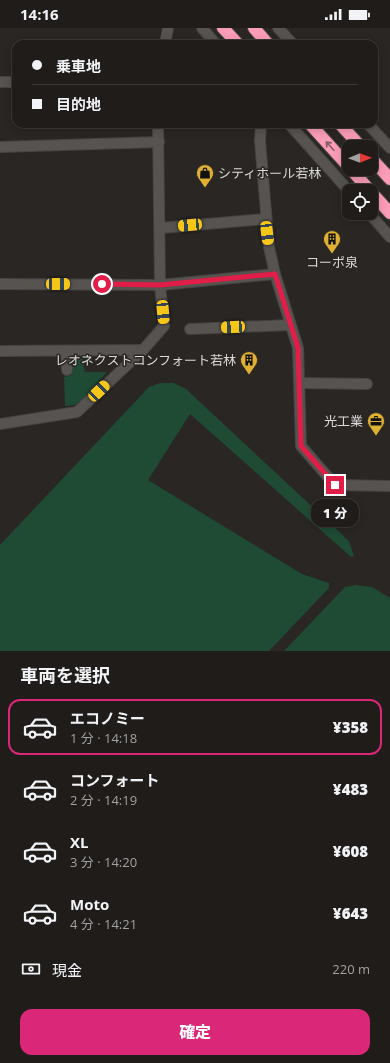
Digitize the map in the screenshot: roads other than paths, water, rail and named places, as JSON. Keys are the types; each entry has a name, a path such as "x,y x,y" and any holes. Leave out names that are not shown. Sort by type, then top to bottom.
{"highway":[{"path":"223,28 234,40"},
{"path":"254,28 264,40"},
{"path":"314,128 342,159"},
{"path":"344,128 355,140"},
{"path":"378,166 390,179"},
{"path":"357,176 365,184"},
{"path":"378,199 390,213"}],"street":[{"path":"166,40 168,28"},
{"path":"202,28 212,40"},
{"path":"278,28 289,40"},
{"path":"0,82 12,82"},
{"path":"0,424 77,412 143,350 164,326 160,285 158,128"},
{"path":"261,128 260,142 265,219 275,274 298,348 301,446 335,485 390,486"},
{"path":"292,128 343,184"},
{"path":"372,128 390,148"},
{"path":"0,147 159,142"},
{"path":"160,228 265,219"},
{"path":"375,220 390,237"},
{"path":"0,284 160,285 275,274"},
{"path":"190,330 290,325"},
{"path":"0,351 143,350"},
{"path":"66,351 67,370"},
{"path":"300,383 367,384"}],"place":[{"name":"シティホール若林","path":"205,188"},
{"name":"コーポ泉","path":"332,254"},
{"name":"レオネクストコンフォート若林","path":"249,375"},
{"name":"光工業","path":"376,436"}]}
